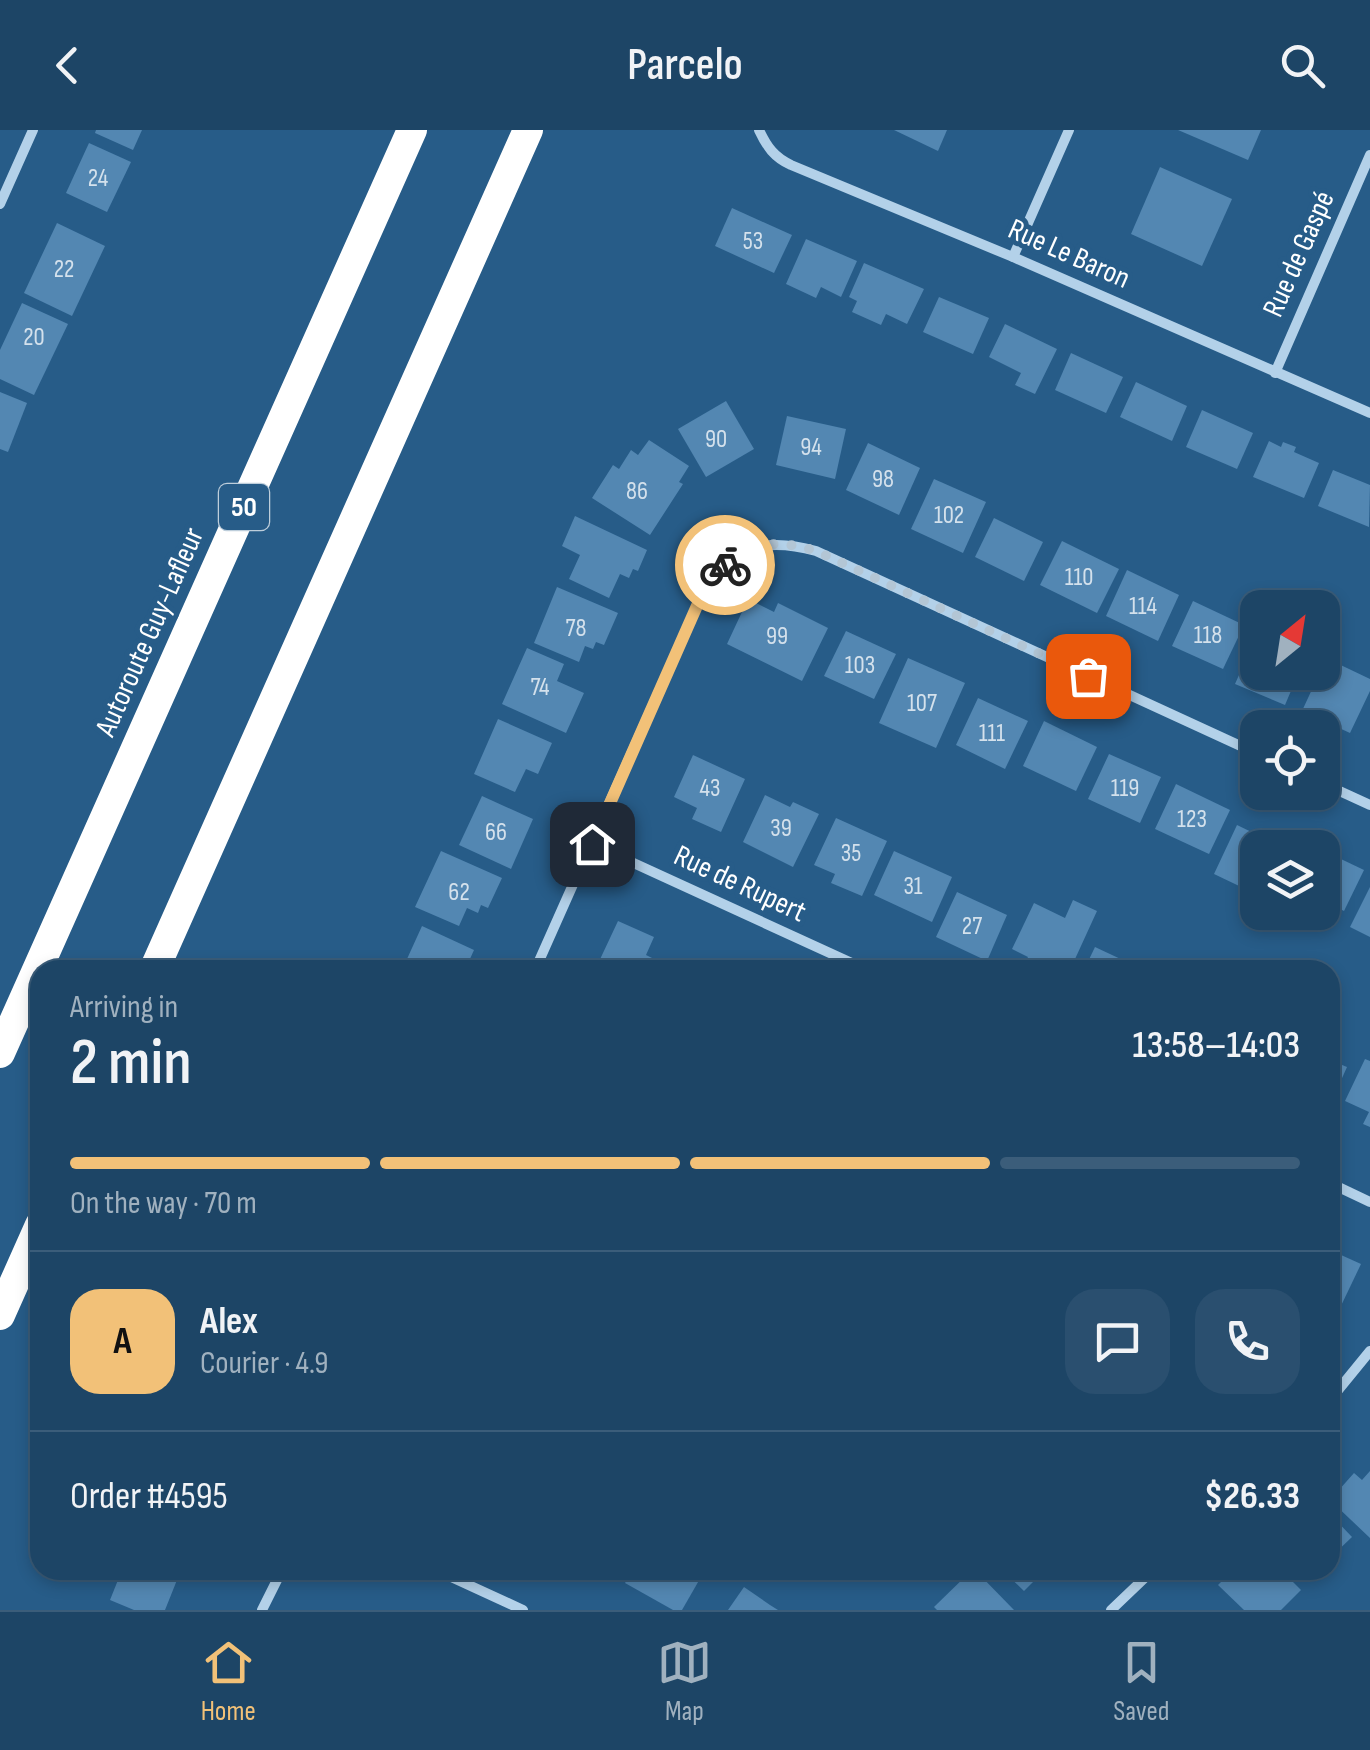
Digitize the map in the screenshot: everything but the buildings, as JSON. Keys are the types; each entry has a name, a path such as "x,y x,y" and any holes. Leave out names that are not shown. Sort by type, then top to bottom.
{"highway":[{"name":"Autoroute Guy-Lafleur","path":"42,960 412,130"},
{"path":"158,960 528,130"},
{"name":"Autoroute Guy-Lafleur","path":"0,1053 30,986"},
{"path":"0,1315 30,1248"}],"street":[{"path":"0,204 33,130"},
{"name":"Rue Le Baron","path":"760,130 777,158 791,166 1013,257 1370,413"},
{"path":"1013,257 1069,130"},
{"name":"Rue de Gaspé","path":"1274,372 1370,155"},
{"path":"540,960 700,599 714,576 750,548 772,542 816,551 1240,746"},
{"path":"1340,792 1370,805"},
{"name":"Rue de Rupert","path":"592,844 845,960"},
{"path":"1340,1188 1370,1202"},
{"path":"1340,1388 1370,1351"},
{"path":"262,1610 277,1580"},
{"path":"458,1580 523,1610"},
{"path":"1111,1610 1142,1580"}],"way so far":[{"path":"725,565 750,548 772,542 816,551 1088,676"}],"route":[{"path":"592,844 700,599 725,565"}]}
